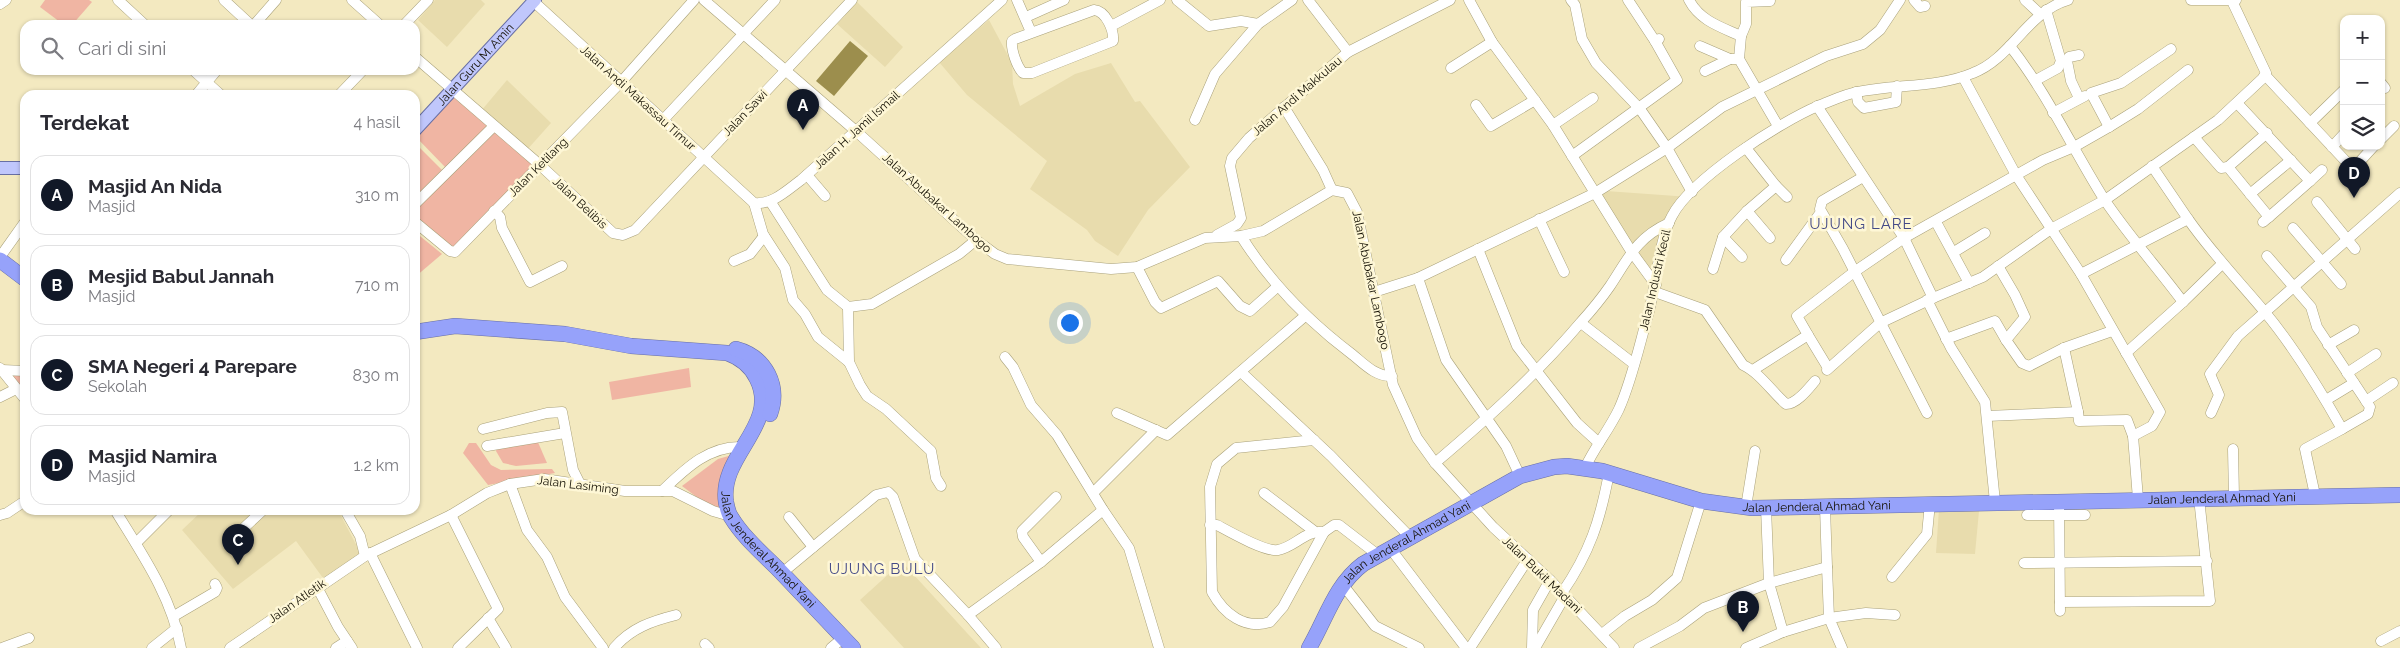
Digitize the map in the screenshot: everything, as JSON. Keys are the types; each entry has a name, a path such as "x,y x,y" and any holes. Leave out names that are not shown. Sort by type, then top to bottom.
{"highway":[{"path":"0,259 20,276"},
{"name":"Jalan Jenderal Ahmad Yani","path":"420,331 454,326 565,334 631,346 727,353 739,358 750,368 763,390 764,402 761,415 729,473 726,488 730,516 848,643"},
{"name":"Jalan Jenderal Ahmad Yani","path":"1310,648 1342,585 1357,569 1384,551 1520,476 1554,467 1585,468 1701,501 1766,508 2059,500 2400,494"}],"main road":[{"name":"Jalan Guru M. Amin","path":"420,124 534,1"},
{"path":"0,168 20,168"}],"street":[{"path":"0,4 6,0"},
{"path":"118,0 140,20"},
{"path":"224,0 247,20"},
{"path":"409,20 428,0"},
{"name":"Jalan Ketilang","path":"420,226 453,253 624,79 694,0"},
{"name":"Jalan Abubakar Lambogo","path":"704,0 857,132 976,240 995,254 1020,262 1111,269 1137,267 1205,238 1241,236 1268,228 1332,190 1343,191 1353,200 1392,376 1404,414 1416,438 1435,463 1471,502"},
{"path":"665,117 775,0"},
{"name":"Jalan Sawi","path":"704,157 852,0"},
{"name":"Jalan H. Jamil Ismail","path":"754,203 764,204 770,201 807,175 1002,0"},
{"path":"1017,0 1031,32"},
{"path":"1026,18 1064,0"},
{"path":"1114,24 1160,0"},
{"path":"1177,0 1209,26 1241,21 1258,24"},
{"path":"1196,120 1215,74 1258,24 1292,0"},
{"name":"Jalan Andi Makkulau","path":"1216,236 1237,224 1241,218 1230,171 1232,158 1248,138 1348,52 1450,0"},
{"path":"1469,0 1492,42 1553,125 1655,289 1705,310 1743,365 1753,370 1786,404 1791,404 1815,382"},
{"path":"1572,0 1575,5 1582,39 1596,63 1640,108 1667,148 1692,192"},
{"path":"1572,156 1677,80 1657,40 1628,0"},
{"path":"1689,0 1699,15 1707,21 1741,36"},
{"path":"1374,292 1418,278 1595,193 1667,148 1713,113 1826,56 1863,44 1880,30 1900,0"},
{"path":"1914,0 1920,7 1925,6"},
{"path":"2025,0 2043,12 2062,62 2058,68 2036,80"},
{"name":"Jalan Industri Kecil","path":"1585,468 1620,407 1655,289 1668,223 1676,210 1692,192 1746,148 1778,126 1817,106 1856,92 1938,83 1963,77 1984,68 2010,46 2043,12 2068,0"},
{"path":"2191,0 2234,0 2265,75 2353,169 2370,150"},
{"path":"354,1 375,20"},
{"name":"Jalan Andi Makassau Timur","path":"534,1 624,79 704,157"},
{"path":"1735,59 1746,24 1746,2 1770,1"},
{"path":"257,20 271,2"},
{"path":"1313,2 1348,52"},
{"path":"1098,10 1105,16 1114,39 1109,43 1047,68 1032,73 1024,73 1020,70 1012,44 1015,38 1031,32 1098,10"},
{"path":"1451,68 1492,42"},
{"path":"1700,46 1735,59 1757,90 1778,126"},
{"path":"2010,46 2036,80 2053,113 2105,200 2137,245 2183,302"},
{"path":"2053,113 2079,98 2121,83 2171,49"},
{"path":"2079,55 2069,57 2067,61 2071,81 2079,98"},
{"path":"1705,71 1735,59"},
{"name":"Jalan Belibis","path":"420,62 540,165 613,233 623,235 635,230 704,157"},
{"path":"2188,70 2138,109 2109,127 2074,147 2016,175 1936,222 1904,238 1854,272 1797,316 1828,369 1880,324 1930,299 1969,283 1998,266 2051,229 2105,200 2218,120 2265,75"},
{"path":"198,75 215,90"},
{"path":"201,90 213,75"},
{"path":"344,90 358,75"},
{"path":"1963,77 2016,175 2081,274 2160,412 2152,426 2133,436"},
{"path":"1856,92 1858,102 1864,108 1896,102 1897,86"},
{"path":"2091,94 2109,127"},
{"path":"2310,123 2340,94"},
{"path":"1553,125 1593,98"},
{"path":"1476,105 1491,126 1535,100"},
{"path":"2237,103 2310,181"},
{"path":"1817,106 1904,238 1946,338 1984,400 1995,502"},
{"path":"1284,107 1323,170 1332,190"},
{"path":"420,199 493,126"},
{"path":"2385,135 2394,126"},
{"path":"2194,137 2221,168 2228,167 2267,133"},
{"path":"2332,147 2340,138"},
{"path":"1746,148 1787,197"},
{"path":"704,157 754,203 764,236 785,268 793,300 805,314 818,337 849,362 867,396 886,409 931,451 936,478 941,486"},
{"path":"2250,194 2291,160"},
{"path":"2152,166 2188,219 2222,264 2265,312 2296,353 2342,429"},
{"path":"2228,167 2250,194 2266,220 2322,170"},
{"path":"807,175 825,196"},
{"path":"1786,260 1820,212 1822,201 1863,177"},
{"path":"1713,270 1723,237 1776,186"},
{"path":"2211,413 2219,395 2211,380 2211,372 2234,340 2400,193"},
{"path":"770,201 827,290 848,307 872,304 902,285 959,254 976,240"},
{"path":"2317,202 2355,249"},
{"path":"494,211 500,217 502,228 530,282 562,266"},
{"path":"1747,212 1770,238"},
{"path":"1820,212 1843,248 1880,324 1927,413"},
{"path":"1539,219 1564,272"},
{"path":"2081,274 2188,219"},
{"path":"1936,222 1954,252 1969,283"},
{"path":"1435,463 1488,418 1536,371 1581,322 1609,287 1631,251 1656,230 1668,223"},
{"path":"2292,228 2341,284"},
{"path":"0,259 20,229"},
{"path":"1954,252 1984,233"},
{"path":"734,261 750,254 764,236"},
{"path":"1241,236 1277,287 1305,316 1372,370 1385,377 1392,376"},
{"path":"1723,237 1742,257"},
{"path":"1478,249 1497,293 1514,342 1577,423 1600,443"},
{"path":"2267,256 2312,307 2315,324 2371,408 2369,413 2305,449 2315,495"},
{"path":"2126,353 2222,264"},
{"path":"1998,266 2016,295 2025,317 2006,340"},
{"path":"1137,267 1155,302 1161,308 1218,282 1240,306 1250,311 1277,287"},
{"path":"1418,278 1430,306 1446,360 1506,446 1520,476"},
{"path":"848,307 849,362"},
{"path":"1117,413 1166,435 1305,316"},
{"path":"1946,338 1995,321 2022,363 2029,366 2064,348 2112,331"},
{"path":"1581,322 1634,364"},
{"path":"2328,345 2354,330"},
{"path":"1753,370 1808,336"},
{"path":"2064,348 2079,421 2127,420 2133,436 2138,499"},
{"path":"2347,373 2376,354"},
{"path":"1005,357 1013,367 1032,405 1057,435 1131,553 1159,648"},
{"path":"1,369 20,371"},
{"path":"1,369 20,393"},
{"path":"1241,372 1314,440 1410,537"},
{"path":"2326,400 2354,383"},
{"path":"2366,401 2393,383"},
{"path":"0,397 16,389"},
{"path":"483,429 559,411 564,413 565,433 573,470 580,484"},
{"path":"1987,416 2078,412"},
{"path":"1092,493 1156,430"},
{"path":"487,446 565,433"},
{"path":"1314,440 1236,448 1217,464 1212,477 1210,525 1212,592 1224,610 1248,625 1270,622 1283,607 1319,531"},
{"path":"662,491 682,472 707,454 724,447 744,446"},
{"path":"673,491 696,468 710,459 744,446"},
{"path":"2233,449 2234,497"},
{"path":"1746,507 1755,451"},
{"path":"1533,648 1591,545 1601,514 1609,474"},
{"name":"Jalan Lasiming","path":"371,553 451,515 487,493 510,484 544,479 625,491 673,491 713,511 730,516"},
{"path":"510,484 527,530 547,557 566,597 603,648"},
{"path":"782,573 876,495 888,492 893,497 915,559 968,615 996,648"},
{"path":"1264,493 1319,531"},
{"path":"1040,562 1023,537 1022,531 1056,497"},
{"path":"2059,500 2060,607 2210,601 2199,498"},
{"path":"1602,634 1625,616 1652,600 1677,578 1701,501"},
{"name":"Jalan Bukit Madani","path":"1471,502 1493,527 1550,580 1614,648"},
{"path":"1892,577 1927,534 1930,503"},
{"path":"0,515 7,513 20,504"},
{"path":"1825,507 1829,618 1842,648"},
{"path":"1766,508 1769,583 1783,632"},
{"path":"968,615 1040,562 1103,510"},
{"path":"119,515 167,598 174,616 181,648"},
{"path":"136,543 164,515"},
{"path":"232,539 258,515"},
{"path":"348,515 371,553 417,648"},
{"path":"451,515 498,609 458,648"},
{"path":"2027,515 2085,515"},
{"path":"790,517 813,547"},
{"path":"1210,525 1217,525 1270,550 1280,550 1319,531 1339,525 1384,551 1466,648"},
{"name":"Jalan Atletik","path":"230,648 317,587 371,553"},
{"path":"1470,648 1528,559"},
{"path":"2024,563 2207,561"},
{"path":"1639,648 1680,626 1699,610 1769,583 1827,567"},
{"path":"1533,648 1533,610 1550,580"},
{"path":"174,616 215,592 217,588 215,584"},
{"path":"1342,585 1375,626 1419,648"},
{"path":"317,587 350,645 336,648"},
{"path":"1746,648 1783,632 1829,618 1866,613 1896,615"},
{"path":"614,648 635,630 653,620 676,615"},
{"path":"488,618 506,648"},
{"path":"152,648 177,628"},
{"path":"2380,641 2400,631"},
{"path":"2,648 29,638"},
{"path":"832,648 848,643"}],"shaded area":[{"path":"45,0 89,0 92,2 76,20 57,20 40,7"},
{"path":"435,0 481,0 485,4 447,47 418,20"},
{"path":"857,2 903,47 885,67 837,24 845,16 846,9"},
{"path":"989,20 1012,63 1013,84 1020,106 1075,74 1111,63 1135,102 1140,101 1190,167 1148,210 1118,256 1095,241 1087,230 1030,189 1047,161 967,95 939,62"},
{"path":"850,41 868,56 834,96 816,81"},
{"path":"507,80 551,123 526,151 481,111"},
{"path":"455,94 490,126 447,169 420,141 420,131"},
{"path":"493,130 535,164 454,252 420,223 420,200"},
{"path":"420,148 443,171 420,194"},
{"path":"1592,190 1690,197 1676,210 1654,295 1631,251"},
{"path":"420,236 442,254 420,273"},
{"path":"689,368 691,387 612,400 609,382"},
{"path":"7,373 20,374 20,387"},
{"path":"537,440 547,463 516,466 503,463 496,451 497,447"},
{"path":"469,443 476,443 491,465 501,470 552,469 555,473 488,485 463,453"},
{"path":"732,455 724,510 702,501 682,486 718,459"},
{"path":"1939,509 1979,511 1975,554 1936,553"},
{"path":"198,515 341,515 361,554 323,578 296,541 233,589 182,530"},
{"path":"902,562 981,648 904,648 860,600"}],"place":[{"name":"Masjid An Nida","path":"803,130"},
{"name":"Masjid Namira","path":"2354,198"},
{"name":"SMA Negeri 4 Parepare","path":"238,565"},
{"name":"Mesjid Babul Jannah","path":"1743,632"}],"district":[{"name":"UJUNG LARE","path":"1861,224"},
{"name":"UJUNG BULU","path":"882,569"}]}
